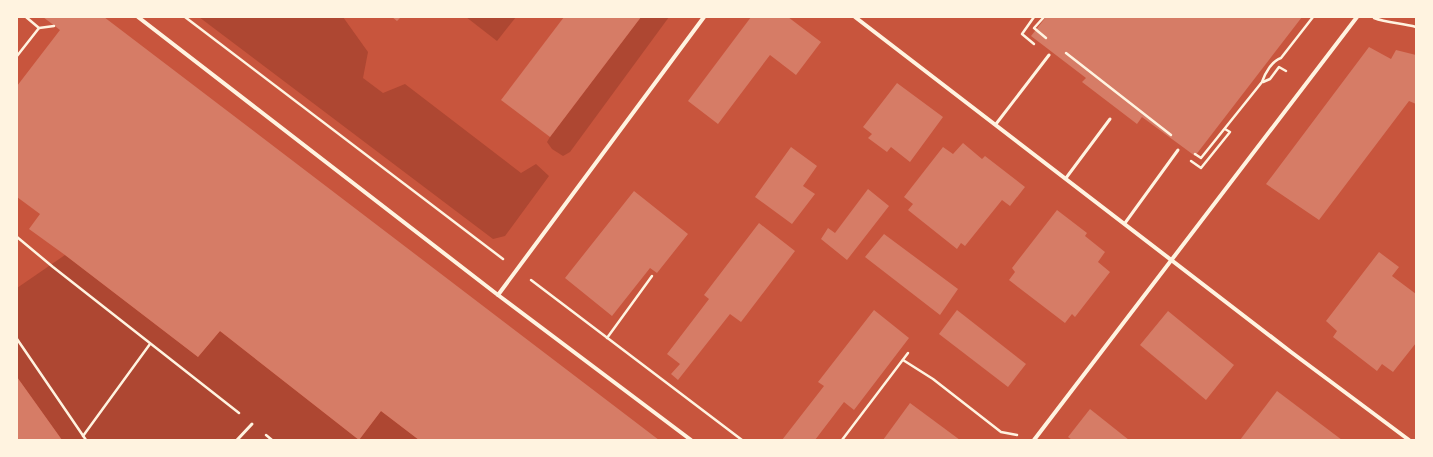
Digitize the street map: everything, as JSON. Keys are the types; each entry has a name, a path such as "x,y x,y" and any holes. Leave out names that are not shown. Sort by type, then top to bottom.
{"street":[{"path":"138,17 498,295 691,440"},
{"path":"498,295 704,17"},
{"path":"855,17 1409,440"},
{"path":"1034,439 1357,17"}],"lane":[{"path":"996,124 1049,55"},
{"path":"1066,178 1110,119"},
{"path":"1125,223 1178,150"},
{"path":"237,440 252,424"}],"path":[{"path":"26,17 39,28"},
{"path":"185,17 742,440"},
{"path":"1034,17 1022,34 1049,55"},
{"path":"1044,17 1034,28 1048,40"},
{"path":"1190,150 1201,158 1262,82 1264,75 1276,60 1281,58 1313,17"},
{"path":"1372,17 1382,21 1402,23 1416,27"},
{"path":"17,56 39,28 54,26"},
{"path":"1061,49 1172,135"},
{"path":"1262,82 1270,79 1279,67 1286,71"},
{"path":"1209,158 1230,132 1225,129"},
{"path":"17,237 59,272 272,440"},
{"path":"607,338 652,276"},
{"path":"17,339 86,440"},
{"path":"84,436 150,344"},
{"path":"842,440 908,353"},
{"path":"903,360 933,379 1001,432 1034,439"}],"shaded area":[{"path":"199,17 343,17 368,52 363,78 383,93 405,84 521,173 536,164 549,176 505,236 493,239"},
{"path":"466,17 516,17 497,41"},
{"path":"641,17 669,17 570,152 563,156 552,149 547,142"},
{"path":"65,255 198,357 220,331 359,440 62,440 17,377 17,288"},
{"path":"381,411 419,440 359,440"}],"building":[{"path":"43,17 104,17 659,440 419,440 381,411 359,440 220,331 198,357 29,229 40,214 17,197 17,86 60,30"},
{"path":"392,17 401,17 397,21"},
{"path":"564,17 641,17 550,137 501,100"},
{"path":"751,17 788,17 821,42 796,75 770,55 718,124 688,101"},
{"path":"1046,17 1302,17 1195,156 1142,117 1137,124 1082,82 1086,78 1031,36"},
{"path":"1369,47 1391,59 1396,50 1416,55 1416,104 1409,101 1319,220 1266,184"},
{"path":"897,83 943,117 910,162 891,147 887,152 868,138 872,134 863,127"},
{"path":"963,143 982,159 985,156 1025,187 1010,206 1002,200 965,246 961,243 957,249 908,210 913,204 904,197 943,147 953,154"},
{"path":"791,147 817,166 803,186 815,194 792,224 755,197"},
{"path":"868,189 889,206 847,260 821,239 828,228 835,233"},
{"path":"634,191 688,234 657,273 650,268 612,316 565,278"},
{"path":"1057,210 1087,233 1085,236 1105,252 1098,262 1110,272 1075,317 1072,314 1065,323 1009,280 1015,272 1012,268"},
{"path":"759,223 795,251 741,322 730,314 678,380 671,374 680,364 667,354 709,299 704,295"},
{"path":"884,234 958,289 940,315 865,257"},
{"path":"1379,252 1399,267 1392,276 1416,294 1416,343 1393,372 1382,364 1377,371 1333,337 1337,331 1326,321"},
{"path":"874,310 909,338 854,410 844,402 815,440 782,440 824,386 818,382"},
{"path":"957,310 1026,364 1008,387 939,334"},
{"path":"1168,311 1234,365 1206,400 1140,345"},
{"path":"17,377 62,440 17,440"},
{"path":"1277,391 1342,440 1240,440"},
{"path":"910,403 960,440 883,440"},
{"path":"1090,409 1129,440 1072,440 1068,437"}]}
